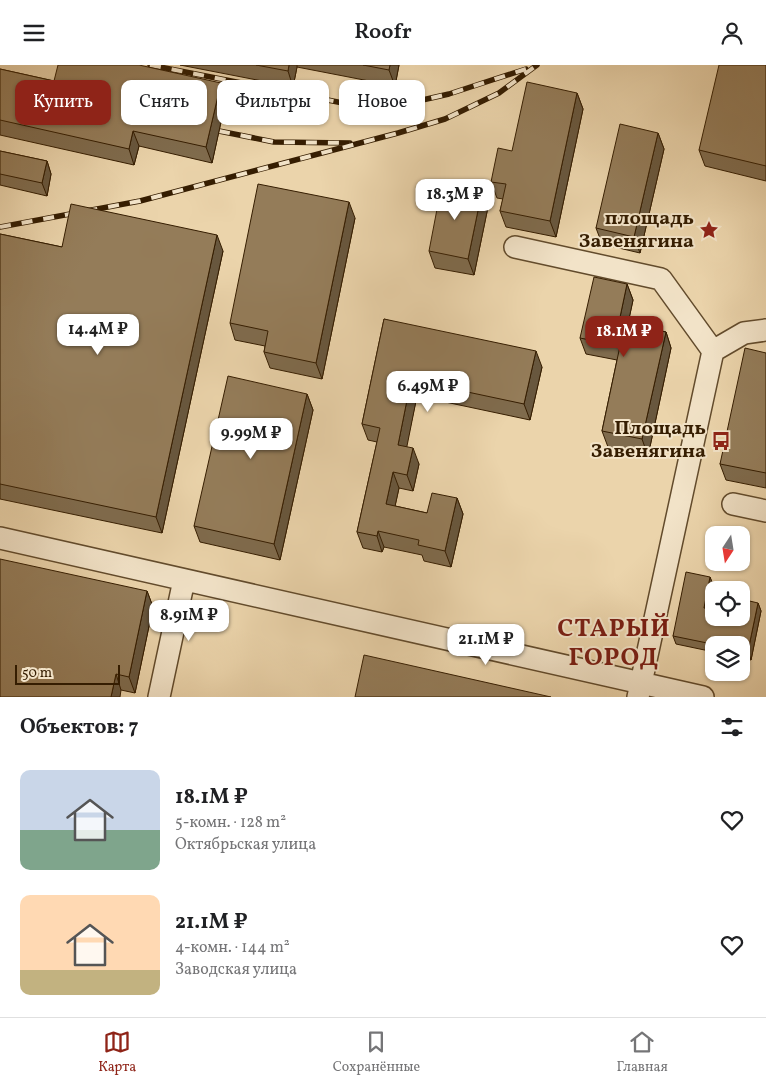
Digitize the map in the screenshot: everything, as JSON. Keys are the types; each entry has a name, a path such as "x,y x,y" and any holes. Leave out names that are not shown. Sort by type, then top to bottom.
{"street":[{"path":"515,247 661,279 713,351"},
{"path":"640,690 713,351 744,333 766,330"},
{"path":"733,504 766,511"},
{"path":"0,538 338,614 640,690 703,697"},
{"path":"159,697 184,580"}],"building":[{"path":"58,65 139,65 217,82 217,100 206,147 133,131 129,149 22,125 111,125 111,80 54,80"},
{"path":"256,65 289,65 288,71"},
{"path":"363,65 390,65 389,70"},
{"path":"719,65 766,65 766,166 699,150"},
{"path":"0,69 50,80 15,80 15,123 0,120"},
{"path":"527,82 577,93 550,221 500,211 506,184 491,182 498,148 512,151"},
{"path":"620,124 658,133 634,237 596,228"},
{"path":"0,151 47,161 42,183 0,174"},
{"path":"442,183 482,191 468,259 429,251"},
{"path":"258,184 349,202 316,363 264,352 268,331 230,323"},
{"path":"71,204 217,235 156,517 0,484 0,234 62,247"},
{"path":"594,277 627,284 619,322 666,332 642,439 602,431 620,346 580,338"},
{"path":"384,319 536,351 524,404 411,380 398,445 413,448 407,475 393,472 386,504 427,513 432,493 457,498 445,551 418,545 419,540 378,531 377,536 357,532 380,428 362,424"},
{"path":"745,348 766,353 766,473 720,464"},
{"path":"228,376 307,394 274,544 194,526"},
{"path":"0,559 147,591 129,677 116,674 111,697 0,697"},
{"path":"686,572 710,577 709,581 705,581 705,626 750,626 750,601 758,603 750,641 750,636 705,636 705,643 673,636"},
{"path":"364,655 551,697 355,697"}],"railway":[{"path":"150,65 353,105 400,105 449,94 526,69"},
{"path":"0,227 140,201 445,119 499,93 537,65"},
{"path":"219,131 274,142 350,143"}],"place":[{"name":"площадь Завенягина","path":"709,230"},
{"name":"Площадь Завенягина","path":"721,441"}],"district":[{"name":"СТАРЫЙ ГОРОД","path":"614,644"}]}
